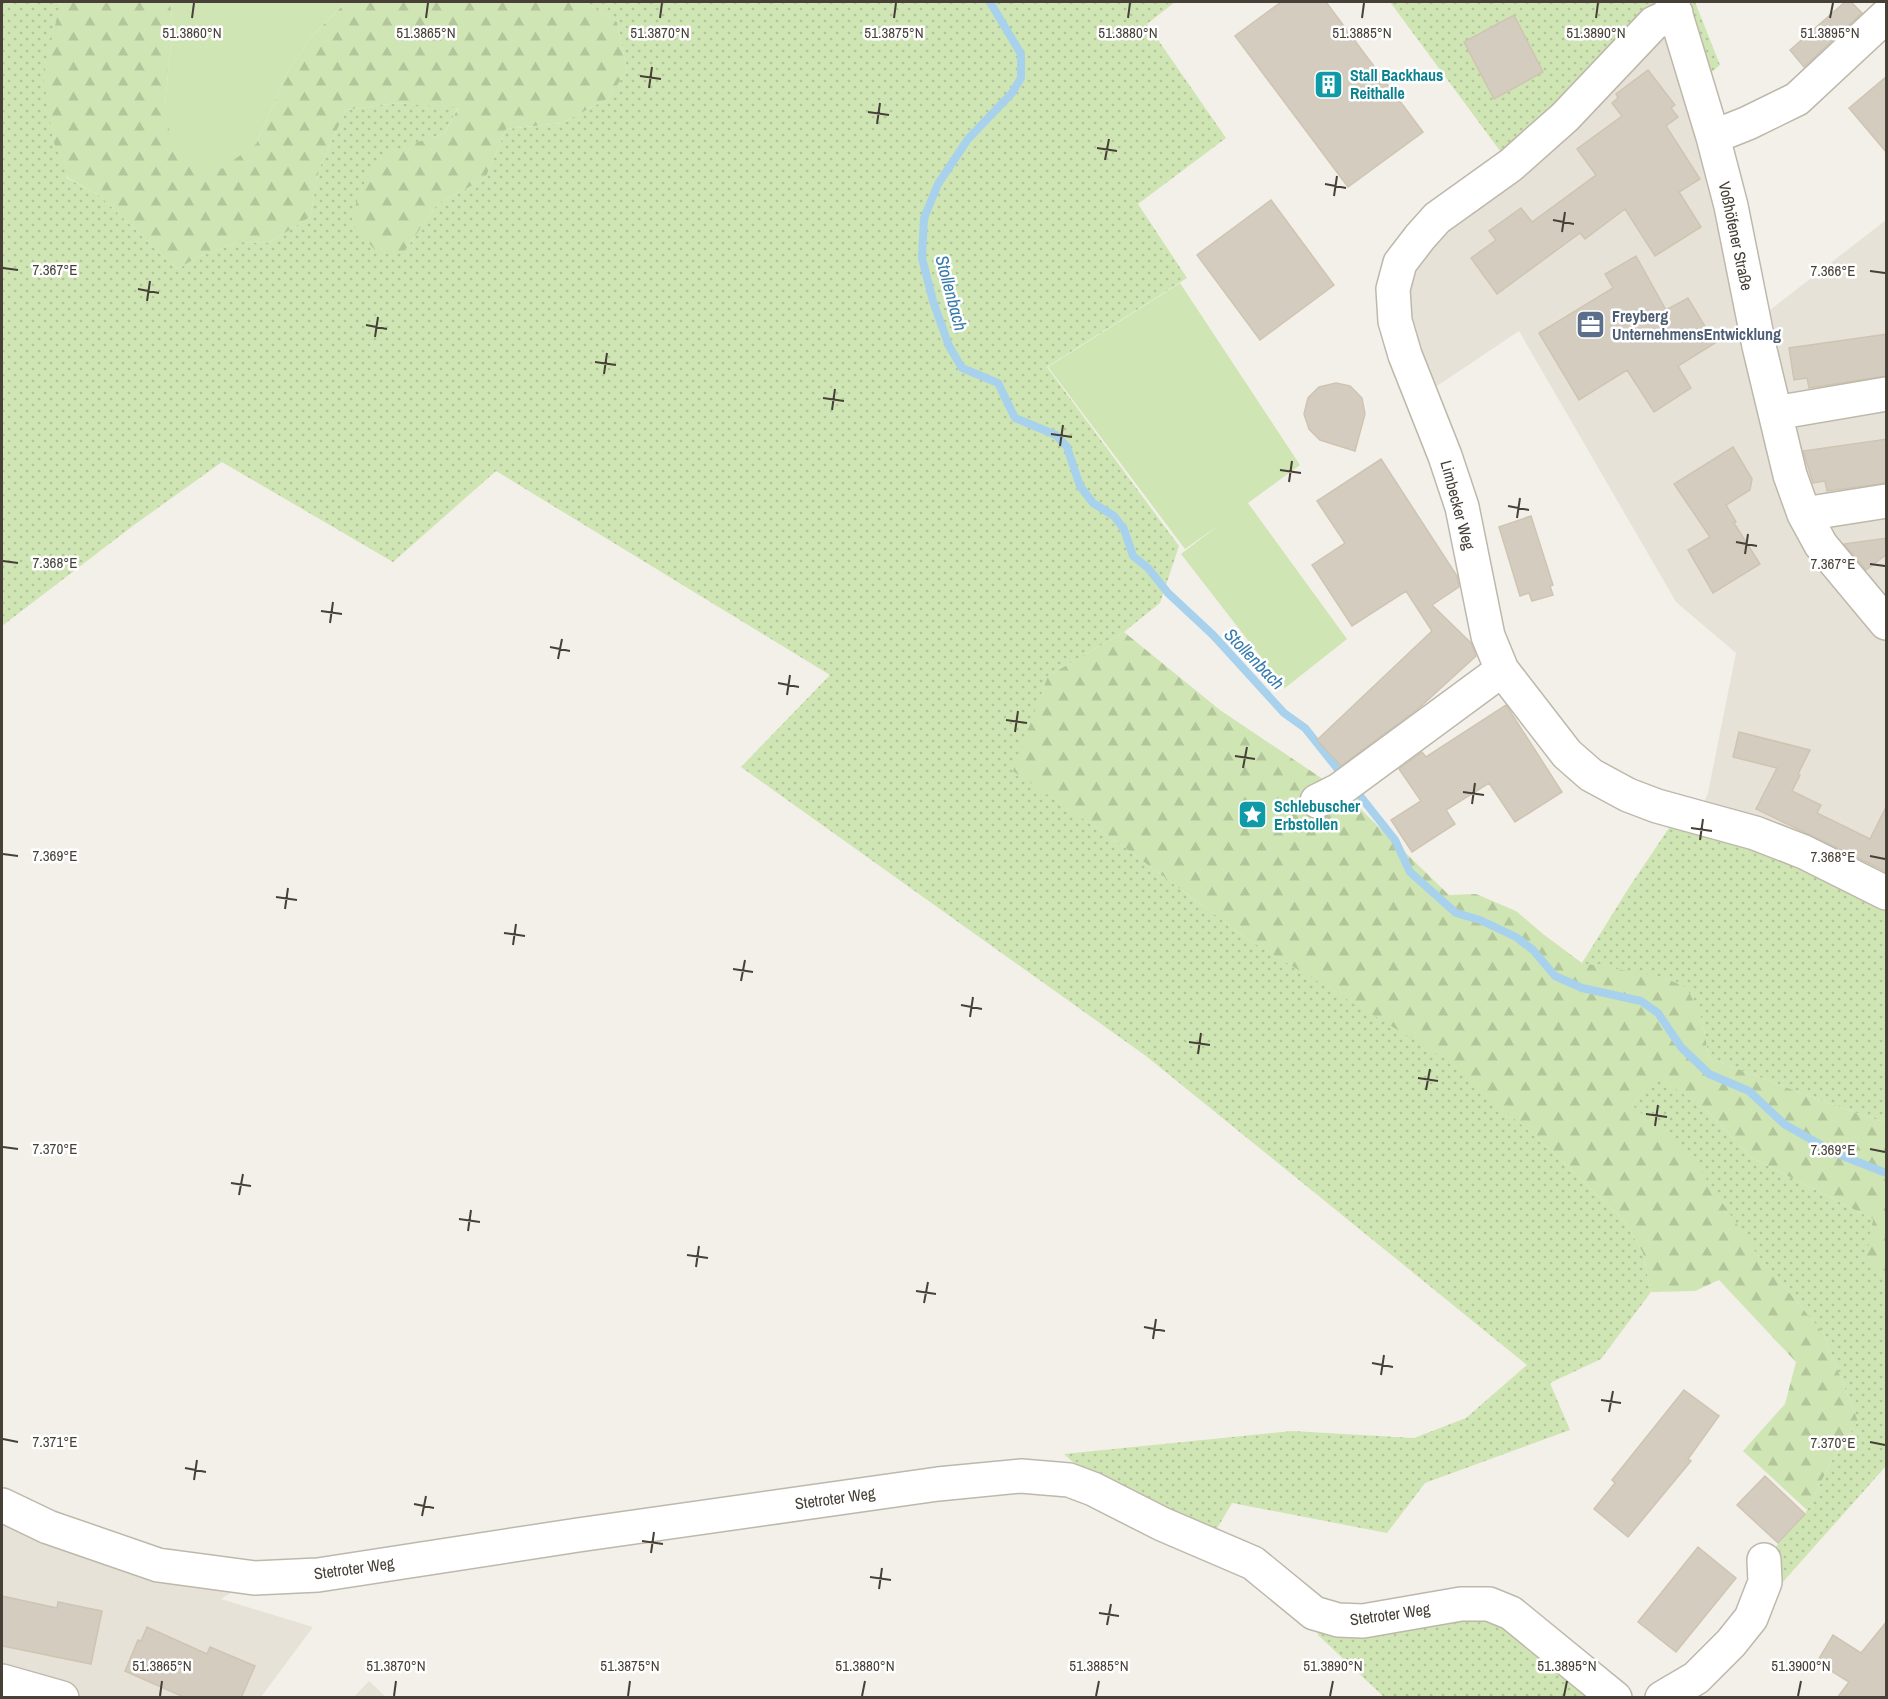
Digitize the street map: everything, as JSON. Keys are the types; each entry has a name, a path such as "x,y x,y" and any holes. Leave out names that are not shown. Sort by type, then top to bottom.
{"street":[{"name":"Voßhöfener Straße","path":"1674,7 1731,206 1759,346 1790,475 1804,514 1821,545 1887,623"},
{"name":"Limbecker Weg","path":"1674,7 1654,23 1595,87 1529,149 1437,218 1420,237 1400,263 1393,289 1395,321 1405,355 1445,456 1462,507 1488,636 1502,670 1567,754 1591,775 1628,795 1657,806 1755,833 1804,852 1887,893"},
{"path":"1713,137 1797,99 1887,16"},
{"path":"1775,412 1887,394"},
{"path":"1804,514 1887,501"},
{"path":"1338,789 1502,670"},
{"name":"Stetroter Weg","path":"2,1505 48,1527 158,1565 254,1578 318,1575 578,1534 938,1484 1021,1476 1069,1480 1093,1489 1162,1524 1253,1563 1314,1613 1338,1620 1363,1621 1461,1604 1489,1604 1511,1613 1615,1698"},
{"path":"1662,1698 1695,1678 1731,1643 1751,1618 1766,1582 1764,1560"},
{"path":"2,1682 62,1698"}],"shaded area":[{"path":"1664,33 1671,37 1713,198 1739,334 1886,220 1886,886 1700,811 1708,793 1736,653 1676,602 1519,331 1428,392 1414,359 1404,278 1410,262"},
{"path":"2,1514 246,1583 221,1599 313,1627 261,1697 2,1697"},
{"path":"369,1681 386,1697 354,1697"}],"green space":[{"path":"2,2 60,2 67,178 100,196 177,269 198,257 239,242 269,243 310,217 319,169 346,110 396,103 458,107 445,133 394,151 404,252 438,203 485,179 506,129 562,123 609,98 627,70 617,22 585,2 1175,2 1147,24 1226,138 1138,204 1187,278 1047,367 1179,546 1160,603 1124,632 1048,676 1014,771 1117,842 1249,940 1444,1057 1553,1152 1625,1222 1643,1253 1651,1292 1601,1359 1550,1383 1570,1430 1425,1483 1387,1533 1232,1503 1212,1537 1094,1482 1064,1454 1292,1431 1414,1438 1466,1418 1527,1365 1146,1056 741,767 830,675 496,471 393,562 222,462 134,525 2,626"},
{"path":"61,2 170,2 173,24 165,104 256,144 289,69 313,35 346,2 585,2 617,22 627,70 609,98 562,123 506,129 485,179 438,203 404,252 379,254 351,224 360,192 371,172 386,156 396,150 445,133 458,108 396,103 346,110 319,169 310,217 269,243 239,242 198,257 177,269 100,196 68,178 53,140 43,74"},
{"path":"170,2 346,2 313,35 289,69 256,144 221,169 189,163 172,148 165,104 173,24"},
{"path":"1390,2 1656,2 1652,9 1506,159"},
{"path":"1684,2 1695,2 1720,65 1707,76"},
{"path":"1180,283 1300,465 1248,503 1347,639 1285,688 1181,554 1219,525 1185,549 1048,367"},
{"path":"1124,632 1220,710 1345,794 1449,895 1476,894 1516,911 1582,963 1663,977 1687,988 1702,1019 1709,1058 1886,1123 1886,1278 1866,1260 1873,1219 1752,1158 1708,1112 1658,1076 1632,1105 1690,1155 1757,1254 1823,1333 1858,1421 1832,1460 1807,1510 1743,1451 1785,1404 1796,1362 1719,1280 1695,1291 1651,1292 1643,1253 1625,1222 1553,1152 1444,1058 1249,940 1117,842 1013,771 1048,676"},
{"path":"1675,819 1886,901 1886,1123 1709,1058 1702,1019 1582,963"},
{"path":"1658,1075 1708,1112 1752,1158 1873,1219 1867,1260 1886,1278 1886,1466 1751,1618 1764,1560 1805,1514 1832,1460 1858,1421 1823,1333 1632,1105"},
{"path":"1489,1611 1611,1697 1384,1697 1318,1635 1317,1623"}],"building":[{"name":"Stall Backhaus Reithalle","path":"1281,2 1326,2 1423,132 1348,187 1235,36"},
{"path":"1845,2 1851,2 1862,13 1804,67 1790,50"},
{"path":"1514,15 1543,72 1494,99 1464,42"},
{"path":"1648,70 1675,105 1671,108 1678,117 1666,126 1700,179 1679,192 1701,227 1655,256 1625,209 1585,239 1580,233 1497,294 1471,258 1496,240 1489,231 1521,208 1532,222 1596,175 1577,149 1622,116 1612,103 1618,98 1616,94"},
{"path":"1887,76 1887,153 1849,108"},
{"path":"1271,200 1334,285 1260,340 1197,255"},
{"path":"1636,256 1666,310 1688,298 1715,343 1678,366 1691,388 1654,412 1627,370 1579,400 1539,333 1613,288 1605,274"},
{"path":"1887,334 1887,376 1809,388 1807,378 1794,380 1789,348"},
{"path":"1336,383 1350,386 1362,398 1365,414 1355,451 1320,440 1309,429 1304,414 1308,398 1319,387"},
{"path":"1887,439 1887,483 1827,491 1825,481 1813,483 1803,451"},
{"path":"1733,447 1752,479 1750,490 1726,505 1736,522 1734,523 1760,564 1713,593 1688,550 1710,537 1674,484"},
{"path":"1381,459 1457,576 1459,587 1432,605 1471,643 1476,656 1419,708 1341,766 1317,740 1432,631 1406,591 1352,626 1312,565 1345,543 1317,501"},
{"path":"1531,516 1553,585 1550,586 1553,595 1532,601 1529,593 1520,596 1499,527"},
{"path":"1887,538 1887,554 1866,570 1844,544"},
{"path":"1506,705 1562,792 1515,822 1489,783 1446,810 1455,824 1412,852 1391,820 1421,801 1399,769 1422,752 1426,757"},
{"path":"1739,732 1810,750 1792,791 1821,805 1817,813 1870,839 1887,805 1887,872 1756,809 1777,768 1733,757"},
{"path":"1684,1390 1719,1416 1688,1459 1691,1461 1628,1537 1594,1509 1615,1483 1612,1480"},
{"path":"1765,1476 1805,1514 1778,1543 1737,1505"},
{"path":"1698,1547 1736,1578 1676,1652 1638,1622"},
{"path":"2,1596 57,1608 58,1602 102,1611 91,1664 2,1646"},
{"path":"1887,1621 1887,1698 1837,1698 1849,1682 1817,1662 1833,1635 1861,1653"},
{"path":"147,1627 207,1654 210,1647 255,1666 241,1698 186,1698 125,1671 138,1640 141,1641"}],"waterway":[{"name":"Stollenbach","path":"990,2 1021,54 1021,78 1012,93 968,139 938,184 924,218 922,258 933,301 949,346 962,368 998,383 1015,418 1056,435 1067,447 1080,486 1093,503 1114,516 1124,529 1133,556 1148,568 1168,593 1213,635 1284,713 1305,728 1344,777"},
{"name":"Stollenbach","path":"1353,787 1395,840 1410,872 1456,913 1480,920 1516,937 1533,950 1555,976 1582,988 1641,1001 1658,1013 1681,1047 1709,1074 1749,1091 1784,1124 1835,1153 1886,1173"}],"place":[{"name":"Stall Backhaus Reithalle","path":"1329,84"},
{"name":"Freyberg UnternehmensEntwicklung","path":"1591,325"},
{"name":"Schlebuscher Erbstollen","path":"1253,815"}]}
